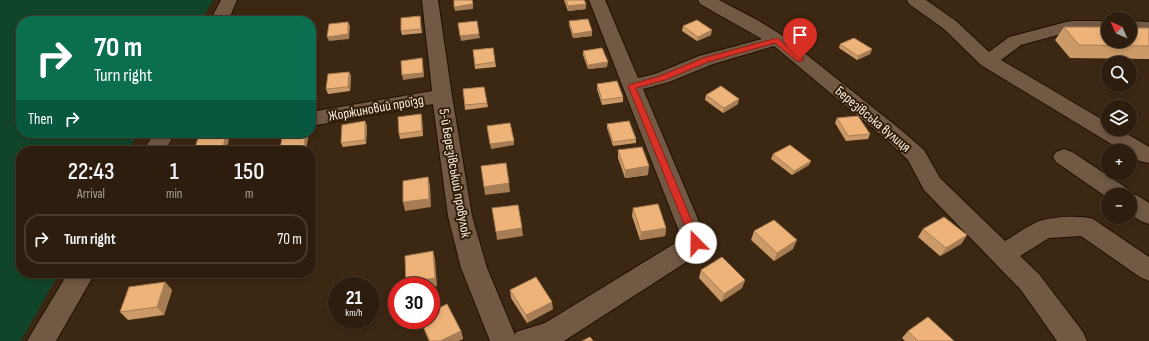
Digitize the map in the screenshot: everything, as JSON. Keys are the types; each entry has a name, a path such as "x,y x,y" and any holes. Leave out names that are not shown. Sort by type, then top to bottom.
{"street":[{"path":"221,16 229,0"},
{"name":"5-й Березівський провулок","path":"430,0 442,96 460,216 474,268 504,341"},
{"path":"526,341 552,334 696,243 597,0"},
{"name":"Березівська вулиця","path":"706,0 754,25 777,40 894,135 916,155 932,184 1030,282 1073,341"},
{"path":"915,0 950,25 988,61 1148,156"},
{"path":"988,61 1015,41 1072,26 1101,26"},
{"path":"1137,26 1149,27"},
{"path":"632,86 662,78 706,60 777,40"},
{"name":"Жоржиновий проїзд","path":"316,118 442,96"},
{"path":"1064,157 1110,188"},
{"path":"1137,207 1149,215"},
{"path":"1003,254 1045,229 1085,226 1149,270"},
{"path":"41,341 79,278"}],"green space":[{"path":"0,0 213,0 204,16 16,16 16,138 135,138 131,146 16,146 16,278 56,278 21,341 0,341"}],"building":[{"path":"454,0 472,0 473,4 454,7"},
{"path":"566,0 584,0 586,4 568,6"},
{"path":"420,16 421,29 401,31 401,18"},
{"path":"588,19 592,31 573,34 569,21"},
{"path":"697,20 712,30 698,37 683,26"},
{"path":"477,21 479,34 460,36 458,23"},
{"path":"348,22 348,34 327,37 329,24"},
{"path":"1064,27 1101,27 1101,45 1079,45"},
{"path":"1137,28 1149,28 1149,46 1137,46"},
{"path":"854,38 872,49 858,56 840,44"},
{"path":"493,48 495,62 475,65 473,50"},
{"path":"602,48 608,62 588,65 583,51"},
{"path":"422,58 423,73 402,75 401,61"},
{"path":"349,72 348,87 326,89 328,74"},
{"path":"617,81 623,97 602,100 597,84"},
{"path":"721,86 739,99 724,108 706,95"},
{"path":"484,87 487,103 465,105 463,89"},
{"path":"421,114 422,131 399,134 398,117"},
{"path":"858,116 870,134 848,136 837,118"},
{"path":"365,121 365,140 341,143 342,125"},
{"path":"629,121 636,139 613,142 607,124"},
{"path":"510,123 514,141 490,144 487,126"},
{"path":"198,138 225,138 223,146 196,146"},
{"path":"282,138 305,138 304,146 281,146"},
{"path":"790,145 811,161 794,171 773,154"},
{"path":"642,147 649,166 625,170 618,150"},
{"path":"506,163 509,183 484,187 481,166"},
{"path":"428,177 429,199 403,202 403,181"},
{"path":"658,204 666,228 641,232 633,208"},
{"path":"518,205 522,228 496,232 492,208"},
{"path":"944,217 967,235 946,248 923,229"},
{"path":"774,220 797,240 777,253 754,231"},
{"path":"433,251 435,277 406,277 405,256"},
{"path":"722,257 745,280 724,294 701,270"},
{"path":"536,277 552,302 526,315 510,290"},
{"path":"165,282 157,307 120,312 129,287"},
{"path":"447,304 461,331 440,341 430,341 424,329 440,329 440,308"},
{"path":"928,317 954,341 918,341 908,331"},
{"path":"590,337 593,341 582,341"}],"route":[{"path":"696,243 632,86 662,78 706,60 777,40 800,59"}]}
